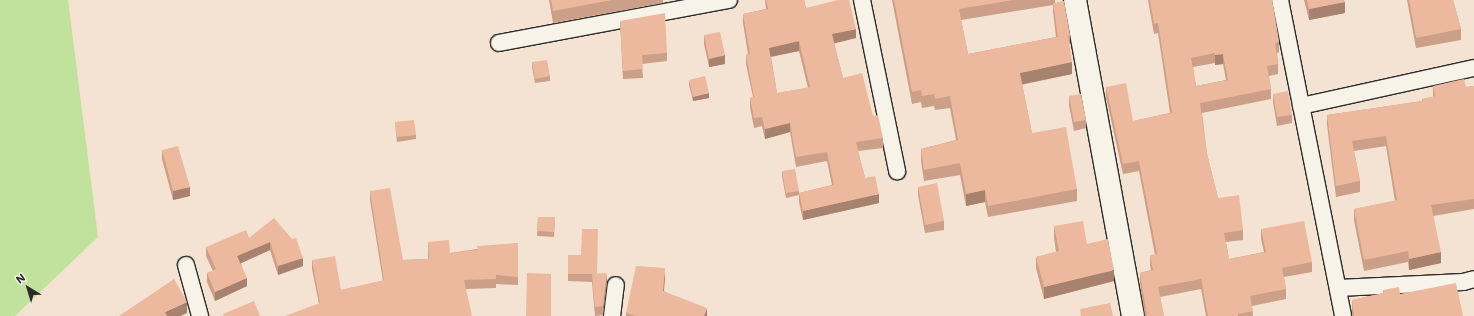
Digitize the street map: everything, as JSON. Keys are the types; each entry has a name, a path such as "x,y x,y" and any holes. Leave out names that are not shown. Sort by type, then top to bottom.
{"street":[{"path":"499,43 730,0"},
{"path":"862,0 897,171"},
{"path":"1075,0 1133,316"},
{"path":"1280,0 1343,316"},
{"path":"1301,106 1474,68"},
{"path":"186,265 200,316"},
{"path":"1338,288 1474,280"},
{"path":"612,316 616,285"}],"green space":[{"path":"0,0 68,0 98,237 15,316 0,316"}],"building":[{"path":"551,0 612,0 553,11"},
{"path":"766,0 804,0 806,8 838,0 849,0 856,29 832,34 843,78 862,73 873,116 878,115 883,138 856,142 865,178 875,176 879,194 803,211 799,193 834,185 827,152 796,157 790,123 765,129 762,117 754,118 750,98 754,97 746,55 750,54 743,14 768,9","holes":["799,41 810,87 777,93 769,48"]},
{"path":"894,0 1013,0 959,9 968,54 1068,35 1072,62 1020,73 1032,133 1066,127 1077,189 988,206 985,190 966,194 960,163 924,170 921,149 958,140 950,96 935,99 934,94 922,96 921,90 912,92"},
{"path":"1150,0 1272,0 1279,42 1275,43 1278,64 1267,66 1271,89 1200,103 1207,154 1218,198 1239,195 1243,230 1224,233 1229,259 1266,252 1261,229 1304,221 1312,262 1282,268 1286,289 1250,296 1253,311 1238,314 1238,316 1208,316 1201,279 1158,287 1164,316 1147,316 1140,273 1153,270 1150,255 1157,254 1139,161 1123,164 1106,87 1126,83 1133,121 1172,113 1158,23 1154,24","holes":["1215,53 1215,55 1223,54 1228,80 1196,86 1191,58"]},
{"path":"1307,0 1344,0 1345,2 1309,9"},
{"path":"1409,0 1453,0 1461,29 1416,38"},
{"path":"1064,1 1070,35 1058,37 1053,3"},
{"path":"665,13 667,53 642,55 643,69 623,71 620,21"},
{"path":"720,32 725,55 709,59 704,35"},
{"path":"547,60 550,76 535,79 532,62"},
{"path":"705,76 709,93 693,97 689,80"},
{"path":"1464,79 1466,87 1474,86 1474,199 1431,205 1441,252 1409,259 1408,251 1364,260 1354,209 1397,200 1386,136 1352,141 1360,181 1336,186 1327,115 1423,101 1422,99 1435,96 1433,86"},
{"path":"1288,91 1292,115 1277,117 1273,94"},
{"path":"1081,94 1086,120 1074,122 1069,96"},
{"path":"414,120 416,135 397,137 395,122"},
{"path":"178,146 190,187 173,191 162,150"},
{"path":"795,169 799,191 786,193 782,171"},
{"path":"937,183 944,221 925,225 918,187"},
{"path":"390,188 403,260 429,259 428,242 449,240 450,253 478,250 477,246 518,243 518,277 496,275 496,279 464,280 472,316 285,316 320,303 312,260 335,256 341,290 384,280 370,191"},
{"path":"538,217 555,217 554,232 537,231"},
{"path":"274,218 292,239 296,238 303,258 278,266 270,242 237,256 247,278 215,292 207,273 216,269 206,247 246,230 249,238"},
{"path":"1083,221 1087,244 1108,239 1114,270 1044,287 1036,257 1059,251 1054,226"},
{"path":"582,229 598,229 597,274 568,274 568,255 581,255"},
{"path":"636,266 665,268 663,291 707,308 704,316 636,316 626,313"},
{"path":"527,273 551,274 551,316 526,316"},
{"path":"607,273 603,306 595,307 592,274"},
{"path":"174,279 187,302 165,312 167,316 119,316"},
{"path":"1456,283 1463,316 1354,316 1352,300 1384,293 1383,290 1399,287 1400,294"},
{"path":"254,301 260,316 224,316 223,314"},
{"path":"1110,303 1113,316 1081,316 1080,309"}]}
